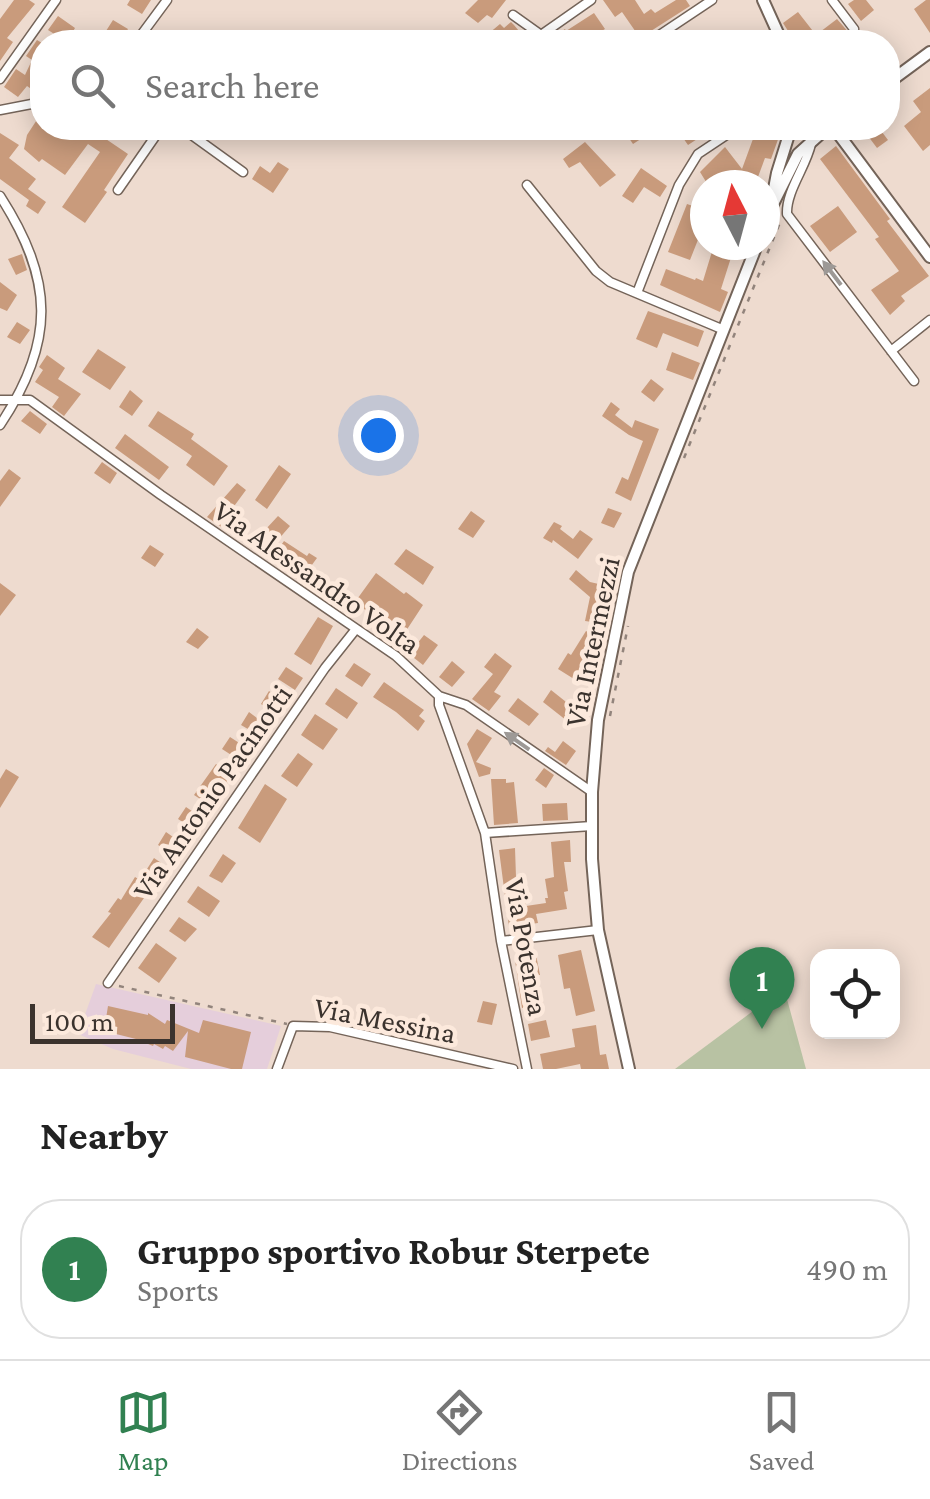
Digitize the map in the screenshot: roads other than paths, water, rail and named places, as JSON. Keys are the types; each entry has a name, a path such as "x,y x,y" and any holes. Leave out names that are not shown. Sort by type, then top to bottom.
{"street":[{"path":"35,30 56,0"},
{"path":"145,30 167,0"},
{"path":"668,30 712,0"},
{"path":"763,0 777,30"},
{"path":"832,0 854,29"},
{"path":"548,30 587,1"},
{"path":"513,15 534,30"},
{"path":"0,79 30,37"},
{"path":"900,74 930,52"},
{"path":"0,110 30,104"},
{"path":"118,190 153,140"},
{"path":"199,140 244,172"},
{"path":"637,292 680,185 698,154 720,140"},
{"path":"778,170 787,140"},
{"path":"780,190 798,154 812,140"},
{"path":"812,140 786,204 787,214 914,381"},
{"path":"839,140 930,257"},
{"path":"527,185 596,271 610,282 724,330"},
{"path":"0,196 20,227 42,298 38,346 17,399 0,425"},
{"name":"Via Intermezzi","path":"629,1069 598,930 592,792 598,720 628,572 751,260"},
{"path":"891,351 930,320"},
{"path":"0,400 17,399"},
{"name":"Via Alessandro Volta","path":"17,399 30,400 396,656 440,696 466,705 592,792"},
{"name":"Via Antonio Pacinotti","path":"108,983 356,629"},
{"name":"Via Potenza","path":"440,696 439,705 486,833 500,942 527,1069"},
{"path":"486,833 592,826"},
{"path":"500,942 598,930"},
{"name":"Via Messina","path":"277,1069 293,1026 330,1027 513,1069"}],"place":[{"name":"Gruppo sportivo Robur Sterpete","path":"762,1029"}]}
